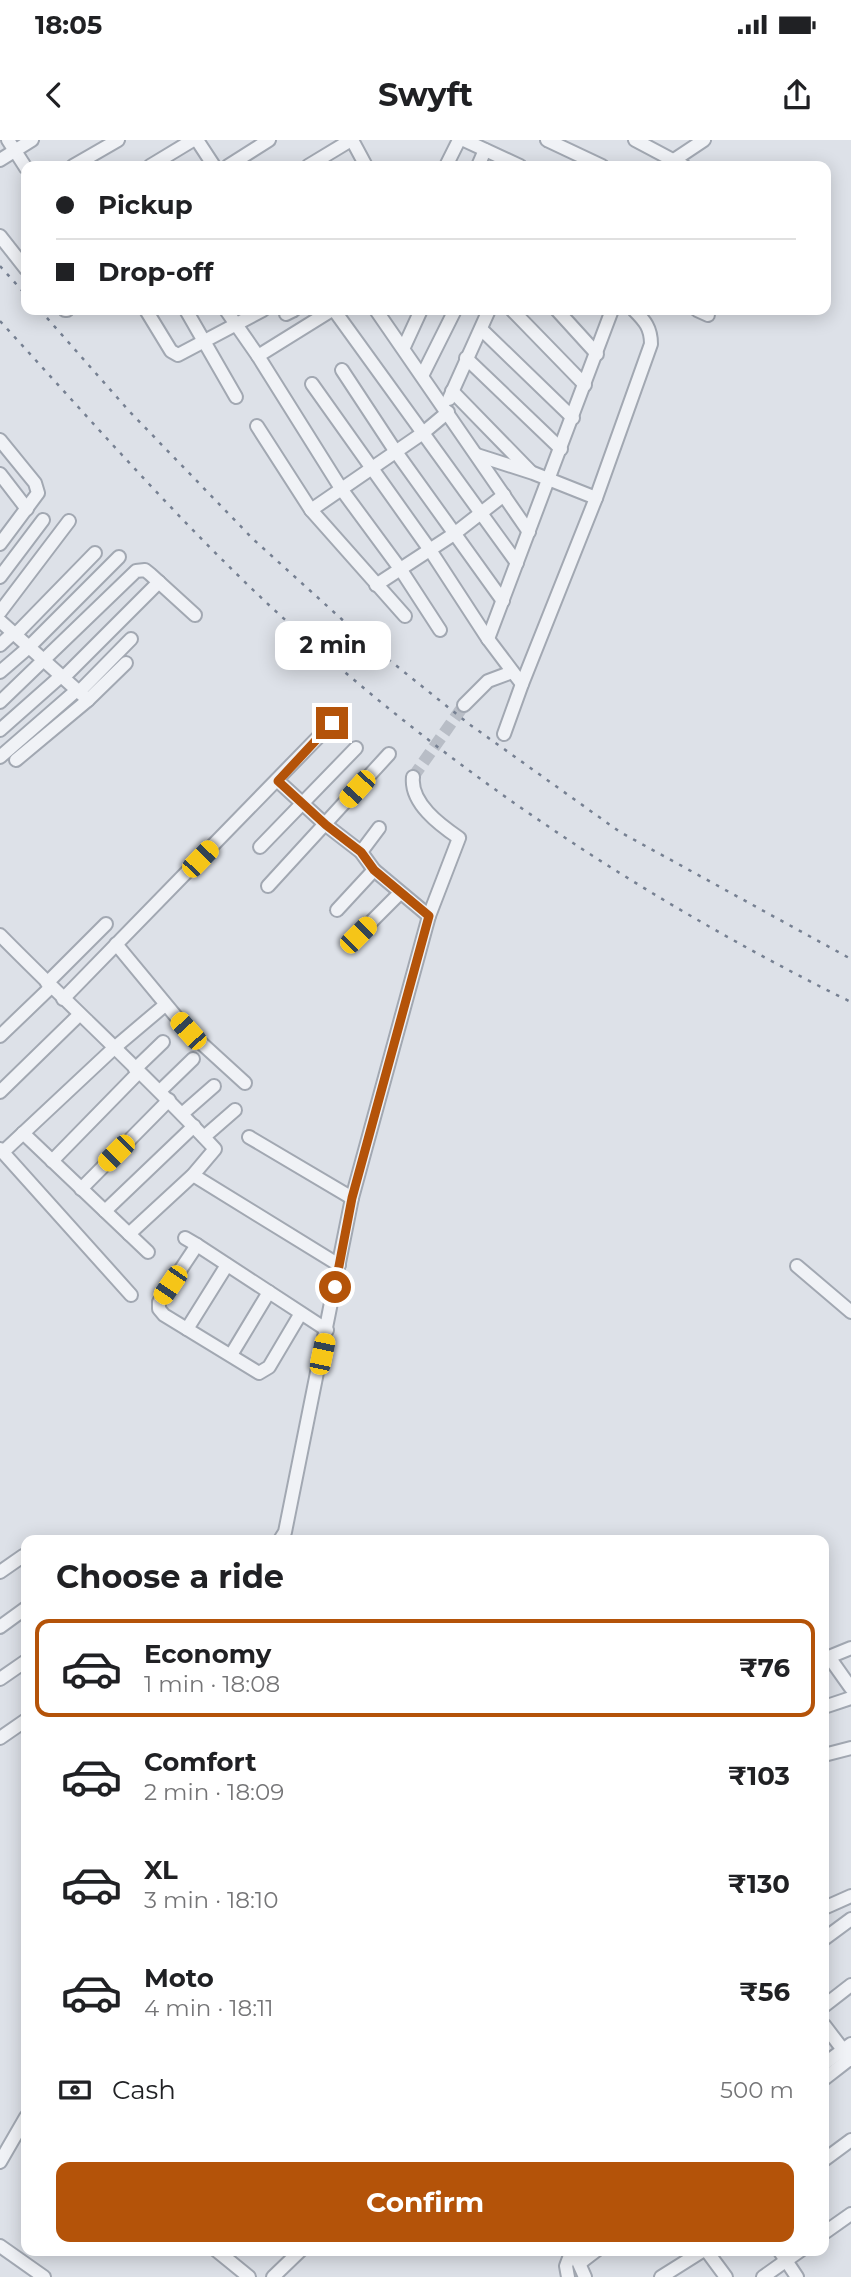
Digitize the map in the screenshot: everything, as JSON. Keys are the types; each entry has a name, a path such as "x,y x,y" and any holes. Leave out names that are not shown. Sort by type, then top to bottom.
{"street":[{"path":"0,160 11,145 32,140"},
{"path":"82,161 118,140"},
{"path":"159,161 195,140 210,161"},
{"path":"236,161 269,140"},
{"path":"316,161 352,140 363,161"},
{"path":"449,161 462,140 509,161"},
{"path":"547,140 591,161"},
{"path":"635,140 674,160"},
{"path":"655,140 674,160"},
{"path":"674,160 704,140"},
{"path":"11,145 21,161"},
{"path":"0,236 21,263"},
{"path":"149,315 173,354 178,355 254,315"},
{"path":"189,315 236,397"},
{"path":"229,315 258,356 342,490 401,570 440,630"},
{"path":"258,356 325,315"},
{"path":"337,315 517,563"},
{"path":"383,315 529,532"},
{"path":"404,347 419,315"},
{"path":"423,374 452,315"},
{"path":"311,510 422,433 446,410 466,358 487,315"},
{"path":"517,315 585,385"},
{"path":"561,315 597,354"},
{"path":"488,639 610,315"},
{"path":"504,734 596,498 652,344 652,334 639,315"},
{"path":"481,329 573,418"},
{"path":"466,358 561,449"},
{"path":"342,370 396,452 503,601"},
{"path":"312,384 522,684"},
{"path":"452,391 533,473"},
{"path":"257,426 311,510 405,616"},
{"path":"0,440 35,483 38,493 0,544"},
{"path":"477,455 533,473 596,498"},
{"path":"0,474 27,509"},
{"path":"376,584 454,534 504,495"},
{"path":"0,577 43,520"},
{"path":"0,612 69,521"},
{"path":"0,645 95,553"},
{"path":"0,671 29,647 119,557"},
{"path":"0,702 136,571 145,570 195,615"},
{"path":"0,730 62,677 159,582"},
{"path":"0,621 81,694"},
{"path":"16,760 131,639"},
{"path":"0,757 52,709 81,694 126,663"},
{"path":"464,705 488,681 512,672"},
{"path":"62,999 332,723"},
{"path":"260,847 356,748"},
{"path":"268,886 389,754"},
{"path":"286,1535 352,1198 429,916 459,838 432,817 417,796 413,777"},
{"path":"278,781 326,825 361,852 374,870 429,916"},
{"path":"361,852 379,828"},
{"path":"337,909 374,870"},
{"path":"358,935 400,893"},
{"path":"0,1036 106,924"},
{"path":"0,935 113,1049 164,1095 215,1149 193,1175 129,1234"},
{"path":"116,944 197,1039 245,1083"},
{"path":"131,1295 2,1151 165,1004"},
{"path":"0,1092 79,1015"},
{"path":"52,1161 163,1042"},
{"path":"81,1189 193,1059"},
{"path":"182,1114 214,1086"},
{"path":"204,1137 235,1110"},
{"path":"105,1211 194,1126"},
{"path":"23,1133 148,1252"},
{"path":"248,1137 352,1198"},
{"path":"193,1175 339,1265"},
{"path":"185,1238 327,1329"},
{"path":"197,1245 159,1302 159,1309 164,1315 259,1373 265,1371 301,1313"},
{"path":"187,1329 227,1265"},
{"path":"797,1266 851,1312"},
{"path":"230,1355 269,1292"},
{"path":"0,1572 21,1557"},
{"path":"0,1627 21,1612"},
{"path":"829,1657 851,1648"},
{"path":"829,1660 851,1688"},
{"path":"0,1679 21,1664"},
{"path":"829,1705 851,1698"},
{"path":"0,1738 21,1723"},
{"path":"829,1754 851,1748"},
{"path":"829,1906 851,1896"},
{"path":"829,1935 851,1919"},
{"path":"829,2002 851,1985"},
{"path":"829,2031 849,2054"},
{"path":"829,2062 849,2054"},
{"path":"829,2074 849,2054"},
{"path":"0,2162 21,2126"},
{"path":"829,2156 851,2140"},
{"path":"829,2230 851,2214"},
{"path":"1,2250 44,2277"},
{"path":"223,2256 248,2277"},
{"path":"273,2277 295,2256"},
{"path":"568,2277 566,2266 570,2256"},
{"path":"576,2256 585,2277"},
{"path":"580,2263 589,2256"},
{"path":"661,2277 695,2256"},
{"path":"710,2256 726,2277"},
{"path":"763,2277 783,2256 797,2277"}],"tunnel":[{"path":"413,777 464,705"}],"railway":[{"path":"0,266 21,289"},
{"path":"44,315 130,412 253,539 368,643 469,724 620,832 851,959"},
{"path":"0,321 199,537 335,664 404,720 474,774 619,873 694,918 851,1002"}],"route":[{"path":"332,723 278,781 326,825 361,852 374,870 429,916 352,1198 335,1287"}]}
